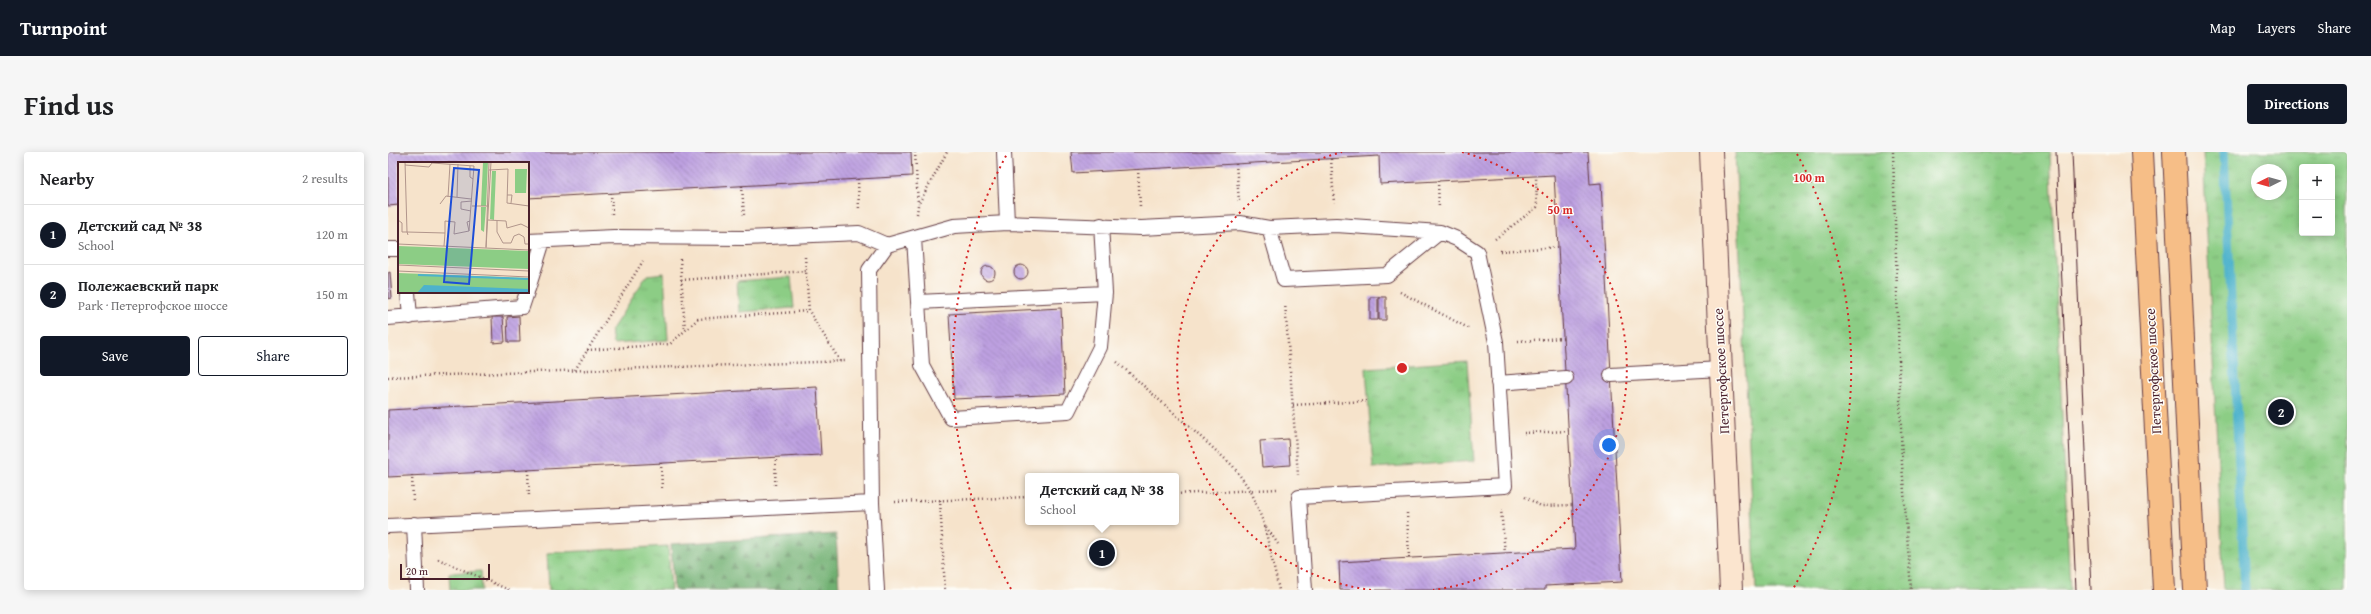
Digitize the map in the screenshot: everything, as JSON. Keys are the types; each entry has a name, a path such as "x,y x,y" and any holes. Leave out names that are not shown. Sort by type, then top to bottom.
{"main road":[{"name":"Петергофское шоссе","path":"2142,152 2164,590"},
{"path":"2174,152 2195,590"}],"street":[{"name":"Петергофское шоссе","path":"1711,152 1731,590"}],"lane":[{"path":"1004,152 1007,223"},
{"path":"529,241 614,237 745,238 859,233 887,245 954,226 1007,223 1101,225 1141,228 1240,223 1269,228 1336,225 1440,232 1457,239 1477,252 1496,342 1502,434 1502,486 1299,497 1305,590"},
{"path":"914,238 922,365 951,418 1068,412 1100,347 1105,293 1101,225"},
{"path":"1269,228 1284,280 1387,275 1440,232"},
{"path":"529,286 543,241"},
{"path":"877,590 872,503 869,270 887,245"},
{"path":"388,249 398,248"},
{"path":"408,293 410,317"},
{"path":"388,318 522,307 527,293"},
{"path":"918,302 1105,293"},
{"path":"1611,375 1721,369"},
{"path":"1498,383 1566,378"},
{"path":"388,526 872,503"},
{"path":"414,524 417,590"}],"path":[{"path":"914,238 918,205 915,152"},
{"path":"918,205 947,152"},
{"path":"1893,152 1902,464 1911,590"},
{"path":"1331,158 1336,225"},
{"path":"1236,164 1240,223"},
{"path":"1138,169 1141,228"},
{"path":"1477,252 1537,207 1536,176"},
{"path":"858,179 859,233"},
{"path":"1438,181 1440,232"},
{"path":"742,186 745,238"},
{"path":"803,236 809,311 840,362"},
{"path":"575,371 657,237"},
{"path":"678,237 685,330"},
{"path":"1477,252 1558,247"},
{"path":"681,280 806,271"},
{"path":"1387,275 1392,288 1496,342 1564,338"},
{"path":"1284,280 1298,481"},
{"path":"588,350 670,344 698,319 809,311"},
{"path":"1100,347 1233,466 1252,491 1264,524 1279,590"},
{"path":"388,377 871,360"},
{"path":"1293,405 1368,401"},
{"path":"1502,434 1569,431"},
{"path":"775,507 776,457"},
{"path":"661,463 664,513"},
{"path":"1502,486 1541,506 1573,504"},
{"path":"1502,486 1506,553"},
{"path":"1179,494 1252,491"},
{"path":"1406,491 1409,558"},
{"path":"872,503 1025,497"},
{"path":"940,500 945,590"},
{"path":"416,549 509,590"}],"green space":[{"path":"1735,152 2050,152 2070,590 1756,590"},
{"path":"2203,152 2347,152 2347,590 2224,590"},
{"path":"664,273 668,340 613,344 611,331 647,275"},
{"path":"791,277 794,308 739,312 737,281"},
{"path":"1467,361 1474,461 1373,468 1366,368"},
{"path":"836,534 839,590 674,590 671,544"},
{"path":"668,546 671,590 549,590 547,553"},
{"path":"481,571 482,590 450,590 449,573"}],"building":[{"path":"388,152 911,152 912,176 529,198 529,162 398,162 398,205 388,206"},
{"path":"1071,152 1588,152 1590,184 1601,183 1622,582 1545,586 1545,590 1340,590 1339,562 1575,549 1554,175 1380,184 1379,156 1073,173"},
{"path":"1018,265 1024,265 1028,269 1028,275 1024,279 1018,279 1014,275 1014,269"},
{"path":"985,266 991,266 995,270 995,276 991,280 985,280 981,276 981,270"},
{"path":"390,272 392,298 388,299 388,273"},
{"path":"1370,297 1378,297 1378,320 1370,320"},
{"path":"1379,297 1386,297 1386,320 1379,320"},
{"path":"1061,308 1065,394 954,399 949,314"},
{"path":"519,316 520,342 508,342 507,317"},
{"path":"492,317 503,317 505,342 493,343"},
{"path":"817,387 821,455 388,477 388,410"},
{"path":"1288,439 1290,465 1262,467 1260,441"}],"waterway":[{"path":"2224,152 2245,590"}],"tram line":[{"path":"2056,152 2076,590"},
{"path":"2072,152 2091,590"}],"place":[{"name":"Полежаевский парк","path":"2281,412"},
{"name":"Детский сад № 38","path":"1102,553"}]}
